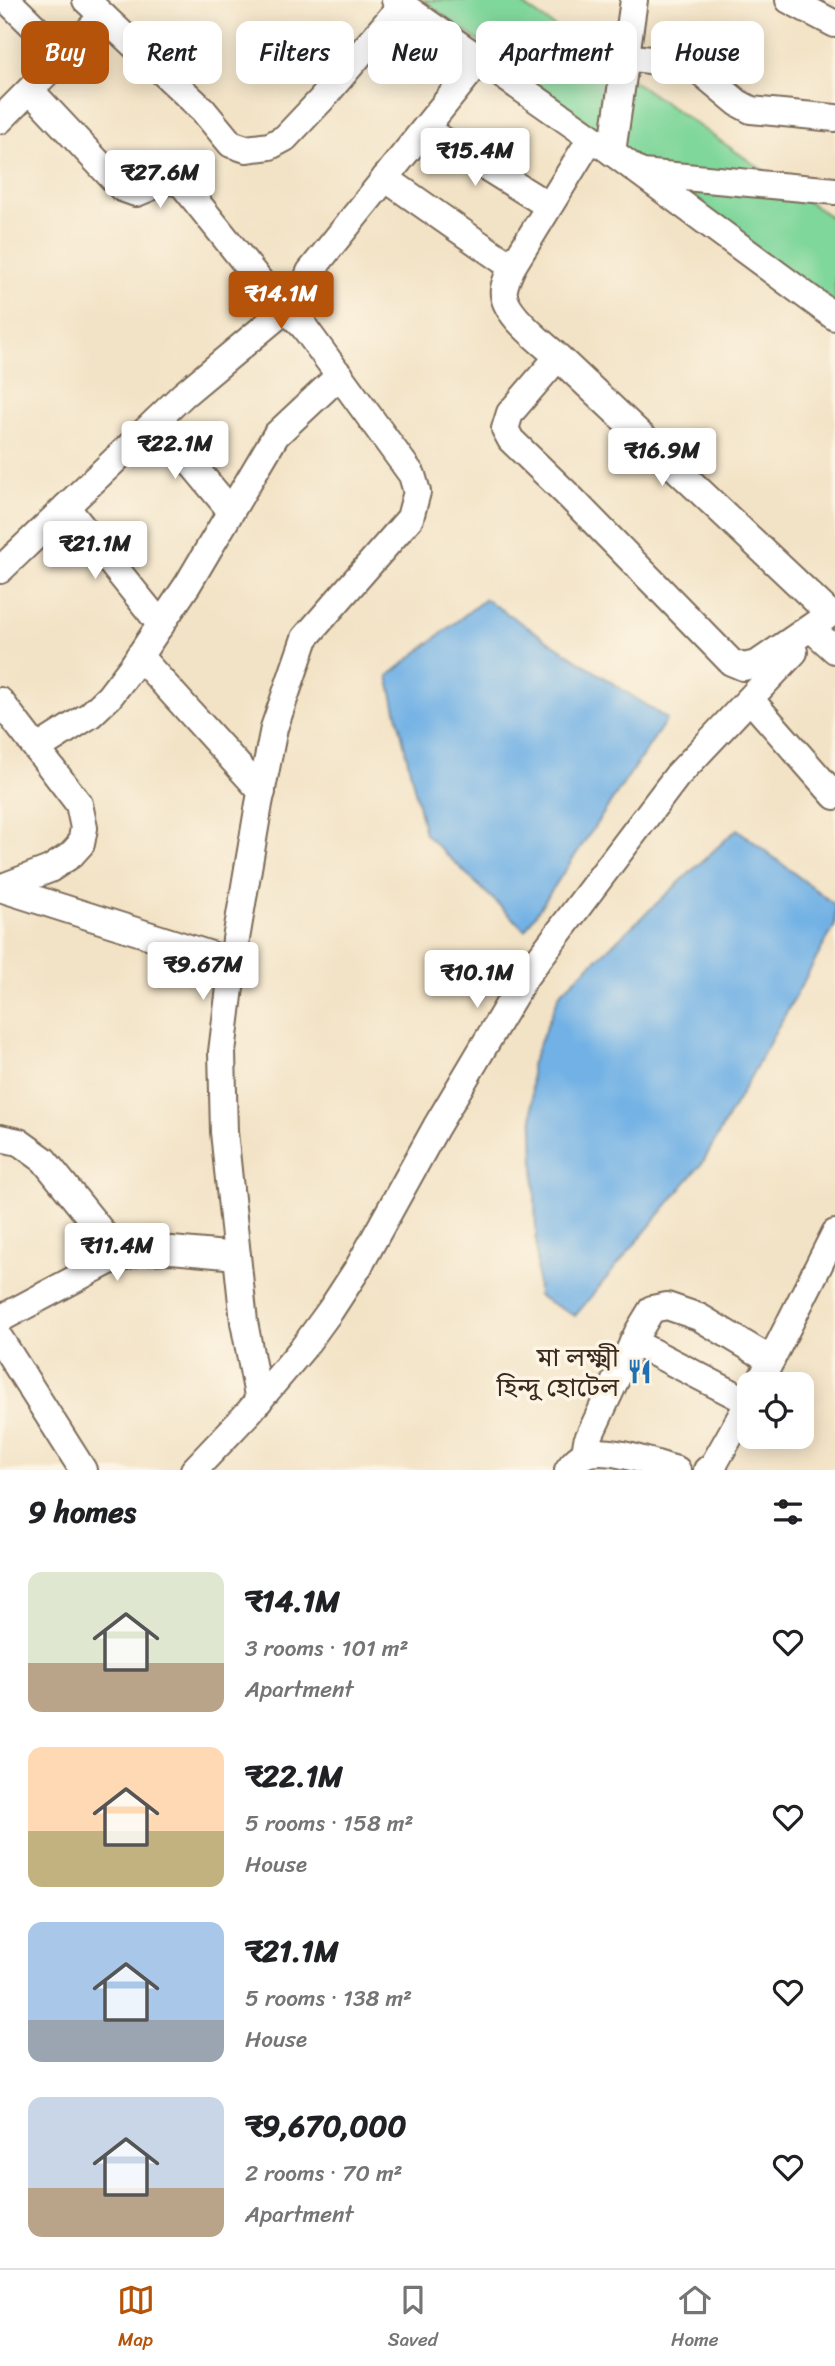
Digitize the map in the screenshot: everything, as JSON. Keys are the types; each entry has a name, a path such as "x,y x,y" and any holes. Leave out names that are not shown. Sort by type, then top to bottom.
{"street":[{"path":"7,0 29,21"},
{"path":"631,21 634,0"},
{"path":"802,3 835,24"},
{"path":"95,8 203,110 231,144 246,149 270,146 285,138 410,5 476,59"},
{"path":"637,58 689,65 751,110 835,118"},
{"path":"0,570 199,381 295,318 303,286 310,272 476,65"},
{"path":"4,109 36,84"},
{"path":"512,84 640,173 835,317"},
{"path":"618,84 601,145 549,206 512,267 503,289 506,304 518,320 826,617 835,650"},
{"path":"30,90 122,188 136,193 166,180 183,185 340,375 412,475 418,492 410,518 305,638 274,728 261,792 233,962 222,1052 224,1132 237,1256 244,1322 259,1401"},
{"path":"425,129 549,206"},
{"path":"640,173 835,191"},
{"path":"385,178 512,267"},
{"path":"558,357 510,413 505,429 511,440 731,662 743,667 757,664 826,617"},
{"path":"38,748 90,715 109,697 188,584 276,435 340,375"},
{"path":"156,421 231,511"},
{"path":"66,507 161,625"},
{"path":"194,1470 259,1401 303,1348 358,1268 525,977 677,776 826,617"},
{"path":"139,656 261,792"},
{"path":"750,699 835,796"},
{"path":"0,701 79,804 84,828 81,844 71,855 50,869 0,888"},
{"path":"0,888 233,962"},
{"path":"0,1138 19,1142 44,1160 121,1256"},
{"path":"765,1372 835,1233"},
{"path":"0,1319 121,1256 141,1251 172,1250 237,1256"},
{"path":"576,1462 652,1308 667,1306 699,1317 771,1360"},
{"path":"0,1339 83,1470"},
{"path":"633,1342 737,1396"},
{"path":"707,1470 714,1464 737,1423"},
{"path":"576,1462 606,1452 677,1470"}],"green space":[{"path":"423,0 516,0 546,21 476,21 476,40 462,29 462,21 451,21"},
{"path":"637,83 835,220 835,308 535,84"}],"water":[{"path":"485,599 667,719 525,930 425,834 388,676"},
{"path":"737,829 835,905 835,925 703,1162 575,1316 538,1296 531,1065 560,993"}],"place":[{"name":"মা লক্ষ্মী হিন্দু হোটেল","path":"639,1372"}]}
